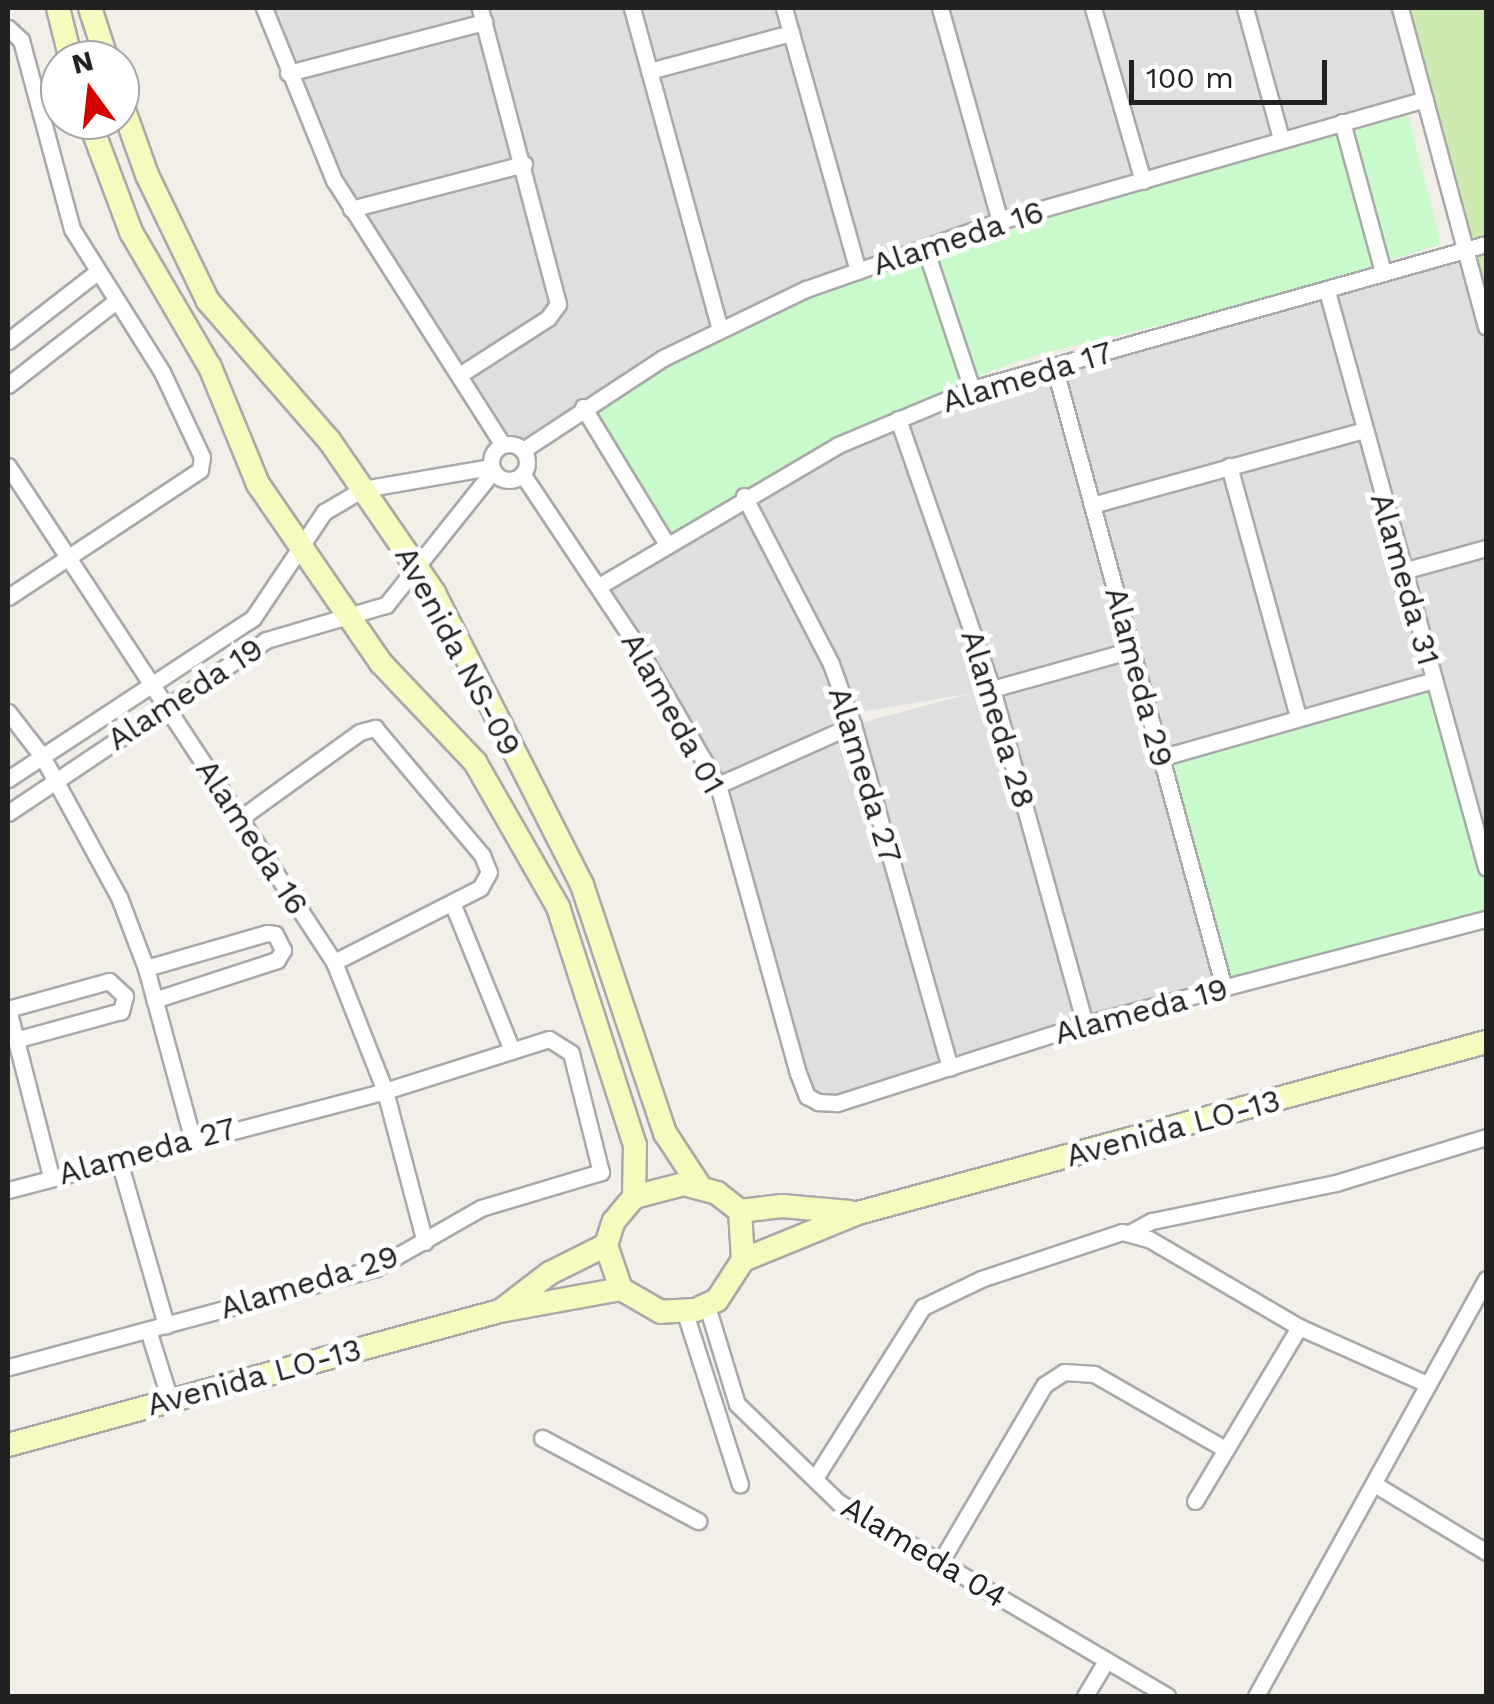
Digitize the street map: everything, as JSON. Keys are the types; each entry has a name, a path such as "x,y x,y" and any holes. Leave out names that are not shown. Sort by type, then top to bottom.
{"street":[{"path":"58,8 66,40"},
{"path":"90,8 100,40"},
{"path":"264,8 288,73 351,209 462,374 502,445 523,450 522,476 506,481 492,469 502,445"},
{"path":"632,8 718,327"},
{"path":"784,8 858,271"},
{"path":"940,8 1000,221"},
{"path":"1093,8 1142,182"},
{"path":"1245,8 1281,139"},
{"path":"1400,8 1486,327"},
{"path":"288,73 482,14 558,304 548,318 462,374"},
{"path":"8,28 24,51 63,206 97,272 196,440 200,470 8,597"},
{"path":"650,71 791,33"},
{"name":"Alameda 16","path":"523,450 583,406 718,327 858,271 1000,221 1425,99"},
{"path":"1342,122 1383,272"},
{"name":"Avenida NS-09","path":"96,140 131,232 210,367 248,467 382,663 492,786 558,907 635,1145 634,1197"},
{"name":"Avenida NS-09","path":"135,140 147,175 208,300 363,489 418,564 582,885 666,1133 701,1188"},
{"path":"351,209 524,164"},
{"name":"Alameda 17","path":"599,586 744,496 898,419 972,390 1486,244"},
{"path":"925,248 972,390"},
{"path":"8,341 97,272"},
{"name":"Alameda 31","path":"1327,291 1486,867"},
{"path":"8,385 116,302"},
{"name":"Alameda 29","path":"1054,366 1224,988"},
{"path":"583,406 666,542"},
{"name":"Alameda 28","path":"898,419 992,689 1085,1024"},
{"path":"1092,505 1364,430"},
{"name":"Alameda 16","path":"8,466 334,962 386,1091 425,1242"},
{"path":"1228,466 1298,717"},
{"name":"Alameda 19","path":"8,779 253,618 324,512 363,489 492,469"},
{"name":"Alameda 19","path":"8,813 266,640 386,605 492,469"},
{"name":"Alameda 01","path":"522,476 599,586 718,785 804,1090"},
{"name":"Alameda 27","path":"744,496 823,648 853,725 950,1068"},
{"path":"1403,571 1486,548"},
{"path":"992,689 1132,650"},
{"path":"1160,758 1434,680"},
{"path":"8,712 42,756 118,897 146,968 192,1136"},
{"path":"718,785 853,725"},
{"path":"242,817 360,732 375,728 482,856 489,872 480,888 334,962"},
{"path":"453,905 512,1050"},
{"name":"Alameda 19","path":"804,1090 818,1102 837,1103 1085,1024 1486,920"},
{"path":"146,968 267,933 276,934 282,950 277,960 154,1000"},
{"path":"15,1040 121,1011 125,996 110,981 8,1009 15,1040 51,1176"},
{"name":"Alameda 27","path":"8,1190 120,1161 192,1136 386,1091 549,1040 571,1053 602,1172"},
{"name":"Avenida LO-13","path":"743,1260 858,1213 1486,1042"},
{"path":"817,1475 923,1307 981,1279 1098,1237 1132,1232 1152,1221 1336,1182 1486,1138"},
{"path":"120,1161 166,1325"},
{"name":"Alameda 29","path":"8,1367 150,1333 166,1325 376,1268 481,1208 602,1172"},
{"path":"684,1184 701,1188 740,1212 743,1260 733,1283 696,1309 650,1309 621,1288 606,1245 614,1221 634,1197 684,1184"},
{"name":"Avenida LO-13","path":"740,1212 782,1206 858,1213"},
{"path":"1132,1232 1299,1327 1427,1384"},
{"name":"Avenida LO-13","path":"500,1311 550,1273 606,1245"},
{"path":"1256,1696 1486,1280"},
{"name":"Avenida LO-13","path":"8,1445 500,1311 621,1288"},
{"path":"696,1309 737,1404 714,1410"},
{"path":"696,1309 714,1410 740,1484"},
{"path":"1196,1501 1299,1327"},
{"path":"150,1333 170,1400"},
{"path":"938,1566 1044,1385 1064,1372 1094,1374 1225,1449"},
{"name":"Alameda 04","path":"737,1404 817,1475 838,1502 938,1566 1167,1696"},
{"path":"542,1438 698,1521"},
{"path":"1376,1485 1486,1552"},
{"path":"1086,1696 1106,1661"}],"shaded area":[{"path":"266,8 1400,8 1425,99 858,271 517,446 351,209"},
{"path":"1465,250 1486,327 1486,866 1224,988 837,1103 804,1089 718,785 599,586 898,419","holes":["973,693 853,725 736,775 849,714"]}],"green space":[{"path":"1399,8 1486,8 1486,327"},
{"path":"1408,115 1441,244 1381,263 1383,272 1039,354 970,379 972,389 898,419 666,543 583,407 770,304 925,248 961,351 935,255 1342,122 1347,133"},
{"path":"1434,680 1486,866 1486,919 1224,988 1160,758"}]}
